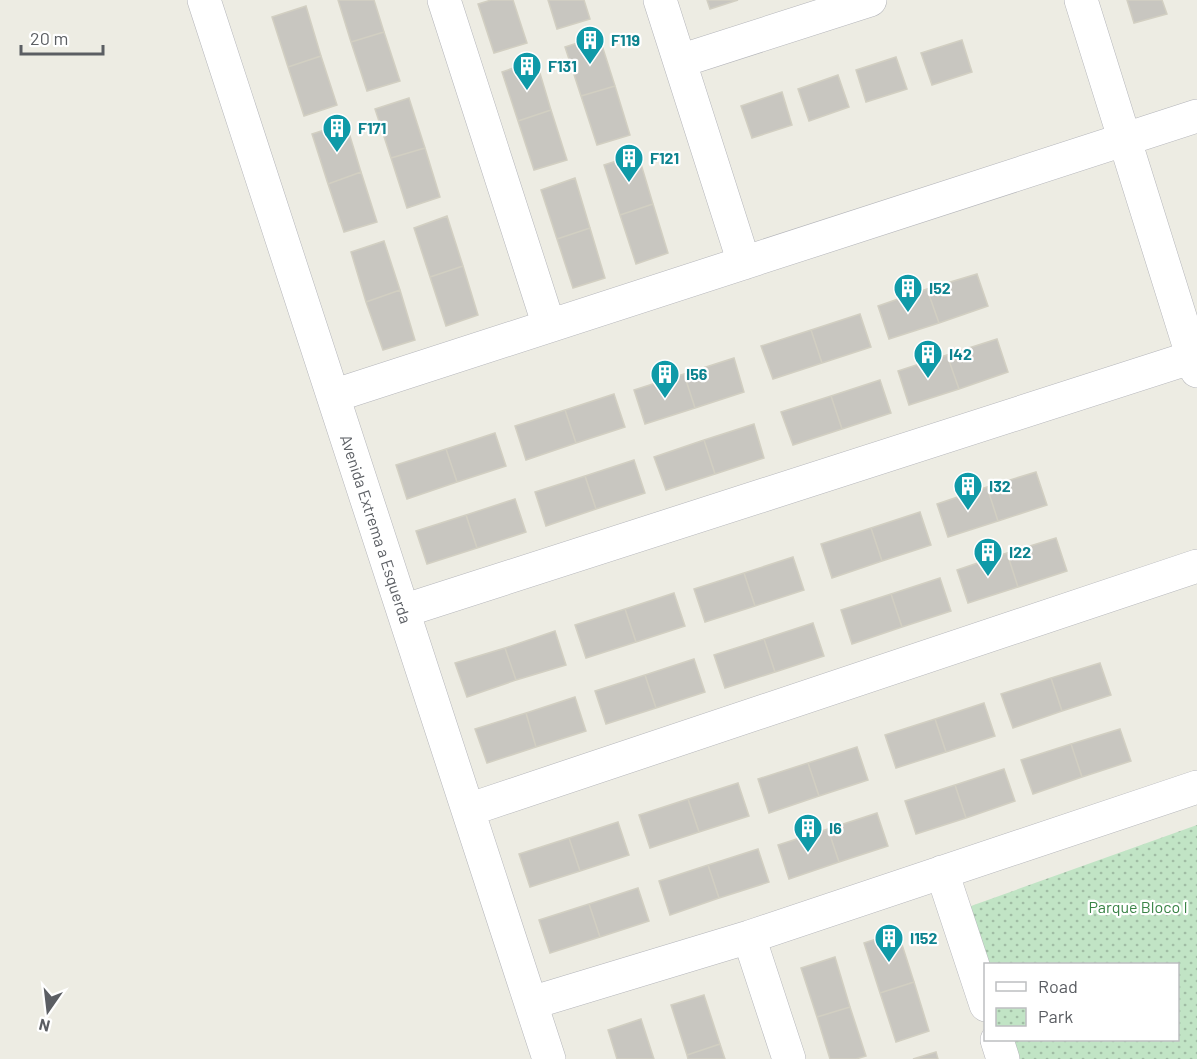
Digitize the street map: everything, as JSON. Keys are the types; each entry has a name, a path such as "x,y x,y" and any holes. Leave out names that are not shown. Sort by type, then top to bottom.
{"street":[{"name":"Avenida Extrema a Esquerda","path":"204,0 549,1059"},
{"path":"444,0 549,326"},
{"path":"660,0 744,263"},
{"path":"680,61 870,0"},
{"path":"403,611 1195,364 1081,0"},
{"path":"333,396 1197,116"},
{"path":"468,810 1197,566"},
{"path":"531,1004 749,937 1197,787"},
{"path":"942,872 984,999"},
{"path":"749,937 789,1059"},
{"path":"997,1041 1003,1059"}],"green space":[{"name":"Parque Bloco I","path":"1197,825 1197,1059 1012,1059 1006,1041 1179,1041 1179,963 986,963 967,916 971,906"}],"building":[{"path":"338,0 374,0 384,32 351,42"},
{"path":"491,0 513,0 527,43 494,53 478,4"},
{"path":"548,0 584,0 590,19 557,29"},
{"path":"707,0 738,0 710,9"},
{"path":"1127,0 1162,0 1167,14 1134,23"},
{"path":"306,6 321,56 288,67 272,17"},
{"path":"384,32 400,81 367,91 351,42"},
{"name":"F119","path":"599,36 615,86 581,96 565,47"},
{"path":"962,40 972,72 932,85 921,53"},
{"path":"321,56 337,105 304,116 288,67"},
{"path":"896,57 907,89 866,102 856,70"},
{"name":"F131","path":"536,60 551,110 518,121 502,72"},
{"path":"838,75 849,107 809,121 798,89"},
{"path":"615,86 630,135 597,145 581,96"},
{"path":"782,92 792,125 752,138 741,106"},
{"path":"409,98 425,148 391,158 375,109"},
{"path":"551,110 567,160 534,170 518,121"},
{"name":"F171","path":"346,123 361,172 328,184 312,134"},
{"path":"425,148 440,197 407,208 391,158"},
{"name":"F121","path":"638,154 653,204 620,215 604,165"},
{"path":"361,172 377,222 344,232 328,184"},
{"path":"575,178 590,228 557,239 541,190"},
{"path":"653,204 668,253 636,264 620,215"},
{"path":"447,216 463,266 430,277 414,228"},
{"path":"590,228 605,278 573,288 557,239"},
{"path":"384,241 400,290 366,302 351,252"},
{"path":"463,266 478,315 446,326 430,277"},
{"path":"977,274 988,306 939,323 927,289"},
{"name":"I52","path":"927,289 939,323 889,339 878,306"},
{"path":"400,290 415,340 383,350 366,302"},
{"path":"860,314 871,347 822,363 811,330"},
{"path":"811,330 822,363 773,379 761,346"},
{"path":"997,339 1008,372 959,389 947,355"},
{"name":"I42","path":"947,355 959,389 909,405 898,371"},
{"path":"734,358 744,392 695,408 684,374"},
{"name":"I56","path":"684,374 695,408 645,424 634,390"},
{"path":"880,380 891,413 842,429 831,396"},
{"path":"614,394 625,427 576,443 565,410"},
{"path":"831,396 842,429 793,445 781,412"},
{"path":"565,410 576,443 526,460 515,426"},
{"path":"754,424 764,458 715,474 704,440"},
{"path":"495,433 506,466 457,482 446,449"},
{"path":"704,440 715,474 666,490 654,457"},
{"path":"446,449 457,482 407,499 396,465"},
{"path":"634,460 645,493 596,509 585,476"},
{"path":"1036,472 1047,505 998,521 987,487"},
{"path":"585,476 596,509 546,526 535,492"},
{"name":"I32","path":"987,487 998,521 948,537 937,504"},
{"path":"515,499 526,532 477,548 466,515"},
{"path":"920,512 931,545 882,561 871,528"},
{"path":"466,515 477,548 427,564 416,531"},
{"path":"871,528 882,561 832,578 821,544"},
{"path":"1056,538 1067,571 1018,587 1007,553"},
{"name":"I22","path":"1007,553 1018,587 968,603 957,570"},
{"path":"793,557 804,590 755,606 744,573"},
{"path":"744,573 755,606 705,622 694,589"},
{"path":"940,578 951,611 902,627 891,594"},
{"path":"674,593 685,626 636,642 625,609"},
{"path":"891,594 902,627 852,644 841,610"},
{"path":"625,609 636,642 586,658 575,625"},
{"path":"813,623 824,656 775,672 764,639"},
{"path":"555,631 566,665 516,680 505,648"},
{"path":"764,639 775,672 725,688 714,655"},
{"path":"505,648 516,680 467,697 455,663"},
{"path":"694,659 705,692 656,708 645,675"},
{"path":"1100,663 1111,695 1062,711 1051,678"},
{"path":"645,675 656,708 606,724 595,691"},
{"path":"1051,678 1062,711 1013,728 1001,694"},
{"path":"575,697 586,731 536,747 526,713"},
{"path":"984,703 995,736 946,752 935,719"},
{"path":"526,713 536,747 487,763 475,729"},
{"path":"935,719 946,752 896,768 885,735"},
{"path":"1120,729 1131,761 1082,777 1071,744"},
{"path":"1071,744 1082,777 1033,794 1021,760"},
{"path":"857,747 868,780 819,796 808,763"},
{"path":"808,763 819,796 769,813 758,779"},
{"path":"1004,769 1015,801 966,818 955,785"},
{"path":"738,783 749,816 699,832 688,799"},
{"path":"955,785 966,818 916,834 905,801"},
{"path":"688,799 699,832 650,848 639,815"},
{"path":"877,813 888,846 839,862 828,829"},
{"path":"618,822 629,855 580,871 569,838"},
{"name":"I6","path":"828,829 839,862 789,879 778,845"},
{"path":"569,838 580,871 530,887 519,854"},
{"path":"758,849 769,882 719,898 708,865"},
{"path":"708,865 719,898 670,915 659,881"},
{"path":"638,888 649,921 600,937 589,904"},
{"path":"589,904 600,937 550,953 539,920"},
{"name":"I152","path":"898,932 914,982 880,993 864,943"},
{"path":"835,957 850,1007 817,1017 801,968"},
{"path":"914,982 929,1031 896,1042 880,993"},
{"path":"704,995 720,1044 687,1055 671,1005"},
{"path":"850,1007 866,1056 856,1059 830,1059 817,1017"},
{"path":"641,1019 654,1059 617,1059 608,1030"},
{"path":"720,1044 725,1059 688,1059 687,1055"},
{"path":"936,1052 938,1059 913,1059"}],"place":[{"name":"F119","path":"590,66"},
{"name":"F131","path":"527,92"},
{"name":"F171","path":"337,154"},
{"name":"F121","path":"629,184"},
{"name":"I52","path":"908,314"},
{"name":"I42","path":"928,380"},
{"name":"I56","path":"665,400"},
{"name":"I32","path":"968,512"},
{"name":"I22","path":"988,578"},
{"name":"I6","path":"808,854"},
{"name":"I152","path":"889,964"}]}
